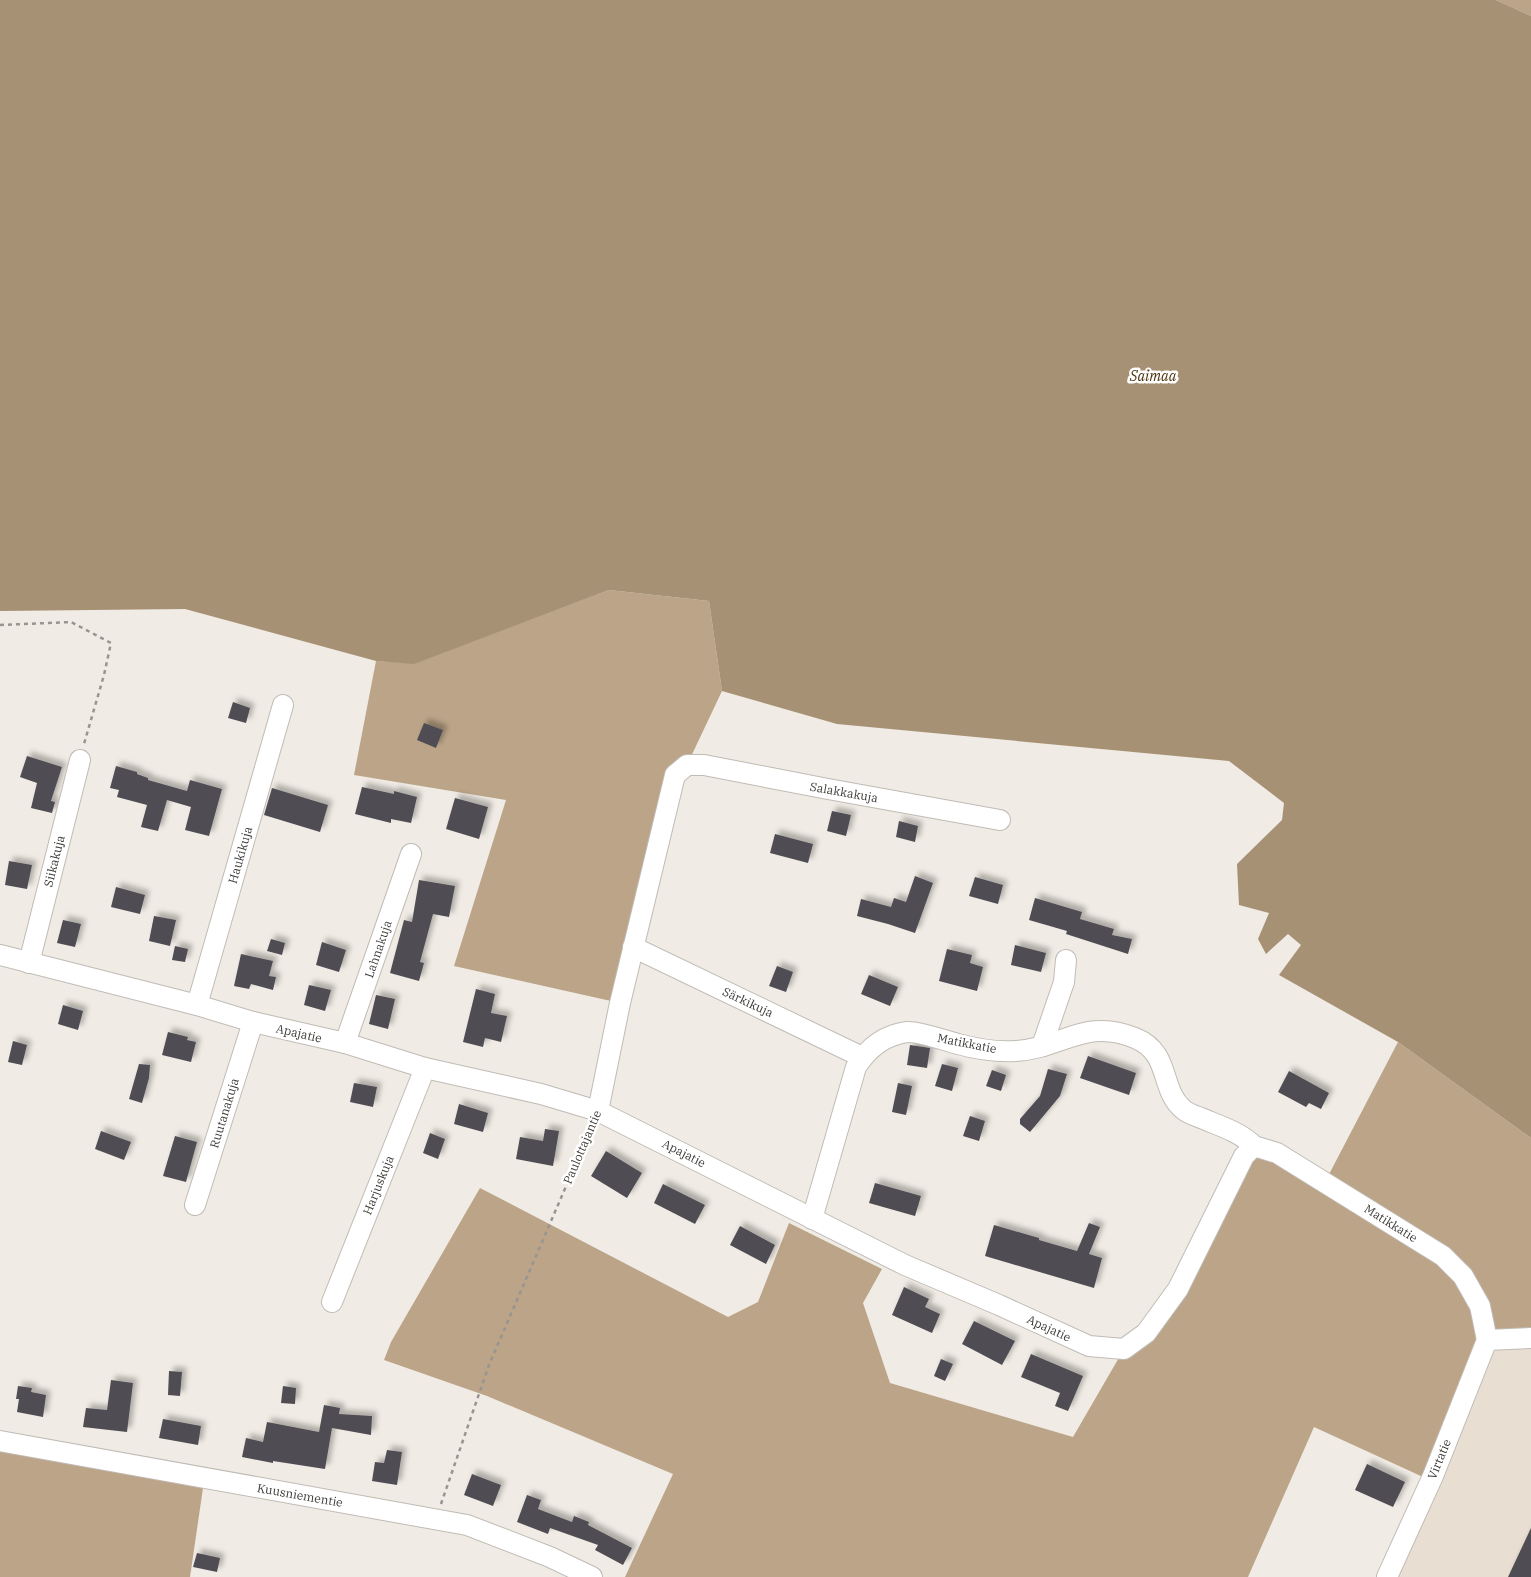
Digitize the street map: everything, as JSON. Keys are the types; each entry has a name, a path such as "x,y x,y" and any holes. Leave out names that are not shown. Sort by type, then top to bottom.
{"street":[{"name":"Haukikuja","path":"196,1005 283,705"},
{"name":"Siikakuja","path":"29,963 80,760"},
{"name":"Salakkakuja","path":"687,765 704,765 1000,820"},
{"name":"Paulottajantie","path":"598,1111 620,1003 675,775 687,765"},
{"name":"Lahnakuja","path":"345,1044 411,854"},
{"name":"Särkikuja","path":"633,947 862,1057"},
{"name":"Apajatie","path":"0,955 196,1005 253,1022 345,1044 425,1068 541,1094 598,1111 905,1265 1089,1346 1124,1349 1146,1333 1178,1289 1249,1151"},
{"path":"1042,1046 1064,982 1066,960"},
{"name":"Ruutanakuja","path":"195,1205 253,1022"},
{"name":"Matikkatie","path":"812,1219 856,1067 871,1048 889,1036 909,1032 962,1045 1015,1051 1042,1046 1085,1032 1104,1030 1121,1032 1138,1039 1152,1049 1161,1060 1173,1097 1185,1111 1245,1137 1249,1151 1277,1153 1443,1256 1463,1276 1480,1306 1486,1340"},
{"name":"Harjuskuja","path":"332,1302 425,1068"},
{"path":"1486,1340 1531,1338"},
{"name":"Virtatie","path":"1387,1577 1433,1476 1486,1340"},
{"name":"Kuusniementie","path":"0,1441 467,1525 550,1557 592,1577"}],"path":[{"path":"0,625 71,622 111,643 80,760"},
{"name":"Paulottajantie","path":"436,1519 489,1365 598,1111"}],"shaded area":[{"path":"1496,0 1531,0 1531,16"},
{"path":"609,590 709,601 722,691 687,765 620,1003 454,966 506,800 354,775 376,661 414,663"},
{"path":"1398,1042 1531,1138 1531,1338 1486,1340 1423,1477 1314,1427 1248,1577 625,1577 673,1474 487,1396 384,1360 391,1342 480,1188 728,1317 758,1302 789,1223 882,1269 863,1303 890,1383 1073,1437 1124,1349 1146,1333 1254,1146 1325,1182"},
{"path":"1531,1338 1531,1577 1387,1577 1487,1340"},
{"path":"0,1448 203,1488 190,1577 0,1577"}],"water":[{"name":"Saimaa","path":"0,0 1496,0 1531,16 1531,1138 1398,1042 1279,975 1301,945 1288,934 1266,954 1258,939 1269,913 1239,905 1237,864 1282,820 1284,803 1229,761 837,724 722,691 709,601 609,590 414,664 376,661 185,609 0,611"}],"building":[{"path":"233,702 250,708 246,723 228,718"},
{"path":"424,723 443,730 436,748 417,740"},
{"path":"27,756 62,767 51,801 55,802 52,813 31,808 37,783 20,777"},
{"path":"116,766 137,772 137,774 148,778 148,780 187,791 190,780 222,789 209,836 185,830 191,807 167,800 158,831 141,827 147,805 117,797 119,790 110,788"},
{"path":"362,787 394,794 394,791 417,797 411,823 391,819 391,823 355,814"},
{"path":"272,788 328,805 320,832 264,815"},
{"path":"455,798 488,807 479,839 446,829"},
{"path":"832,811 851,815 846,836 827,831"},
{"path":"899,821 918,826 915,842 896,837"},
{"path":"775,834 813,844 808,863 770,853"},
{"path":"9,861 32,865 27,889 5,885"},
{"path":"915,876 933,883 915,933 857,916 861,899 891,907 894,898 906,902"},
{"path":"975,877 1003,885 998,904 969,896"},
{"path":"419,880 455,886 449,917 433,914 420,962 424,963 419,981 390,973 404,920 412,922"},
{"path":"116,887 145,895 140,914 111,907"},
{"path":"1035,898 1082,912 1080,919 1114,929 1112,935 1132,939 1128,954 1066,934 1067,931 1029,920"},
{"path":"154,916 176,920 170,946 149,941"},
{"path":"63,920 81,924 75,947 57,943"},
{"path":"271,939 285,943 282,955 267,951"},
{"path":"322,942 346,950 339,972 316,965"},
{"path":"1015,945 1046,953 1041,972 1011,965"},
{"path":"175,946 188,949 185,962 172,960"},
{"path":"947,949 972,955 970,963 983,967 977,991 939,981"},
{"path":"241,954 273,961 269,976 276,977 273,990 251,984 249,989 234,986"},
{"path":"777,966 793,972 786,992 769,986"},
{"path":"869,975 898,987 890,1006 861,994"},
{"path":"309,985 331,990 325,1011 304,1005"},
{"path":"476,989 495,994 491,1013 507,1016 501,1042 485,1038 483,1047 463,1042"},
{"path":"376,995 395,999 388,1029 369,1024"},
{"path":"63,1005 83,1011 78,1030 58,1024"},
{"path":"168,1032 188,1037 187,1040 196,1042 191,1062 162,1055"},
{"path":"13,1041 27,1045 22,1065 8,1062"},
{"path":"910,1045 930,1048 927,1068 907,1065"},
{"path":"1088,1056 1136,1073 1129,1095 1080,1078"},
{"path":"139,1064 150,1065 149,1078 142,1103 129,1099"},
{"path":"942,1064 958,1068 952,1091 935,1086"},
{"path":"1048,1069 1067,1074 1060,1096 1030,1132 1020,1124 1020,1119 1040,1096"},
{"path":"992,1070 1006,1075 1001,1091 986,1086"},
{"path":"1289,1071 1329,1093 1321,1109 1309,1103 1306,1107 1278,1092"},
{"path":"354,1083 377,1087 373,1107 350,1102"},
{"path":"898,1083 912,1086 906,1115 892,1112"},
{"path":"459,1104 488,1113 483,1132 454,1124"},
{"path":"970,1116 985,1121 979,1141 963,1136"},
{"path":"545,1129 559,1131 553,1166 516,1159 520,1137 543,1141"},
{"path":"101,1131 131,1142 124,1160 95,1149"},
{"path":"430,1133 445,1139 438,1159 423,1153"},
{"path":"175,1136 197,1142 186,1182 163,1176"},
{"path":"606,1151 642,1173 627,1198 591,1176"},
{"path":"875,1183 921,1196 915,1216 869,1203"},
{"path":"663,1184 705,1205 695,1224 654,1203"},
{"path":"1089,1223 1100,1227 1089,1254 1102,1258 1094,1288 985,1256 994,1225 1077,1251"},
{"path":"740,1226 775,1245 766,1264 730,1245"},
{"path":"904,1287 929,1299 925,1307 940,1314 932,1333 892,1315"},
{"path":"974,1321 1015,1341 1002,1365 962,1344"},
{"path":"1031,1354 1083,1376 1068,1411 1055,1406 1060,1393 1021,1377"},
{"path":"941,1359 953,1364 945,1381 934,1376"},
{"path":"169,1371 182,1372 180,1396 168,1395"},
{"path":"111,1380 133,1383 127,1432 83,1427 86,1408 107,1410"},
{"path":"18,1386 32,1388 31,1392 46,1395 43,1417 17,1412"},
{"path":"283,1386 296,1388 295,1404 281,1403"},
{"path":"324,1405 340,1408 339,1414 372,1416 371,1435 332,1428 325,1469 273,1461 273,1463 242,1457 246,1438 263,1442 267,1422 319,1432"},
{"path":"163,1419 201,1426 198,1445 159,1438"},
{"path":"387,1450 402,1452 397,1485 372,1481 375,1462 384,1463"},
{"path":"1367,1464 1405,1482 1393,1507 1355,1490"},
{"path":"472,1474 501,1485 493,1506 464,1495"},
{"path":"527,1495 541,1500 538,1509 572,1522 574,1516 589,1522 588,1525 632,1548 623,1565 595,1550 598,1545 550,1528 548,1534 517,1522"},
{"path":"1531,1528 1531,1577 1508,1577"},
{"path":"197,1553 220,1558 217,1572 193,1567"}]}
